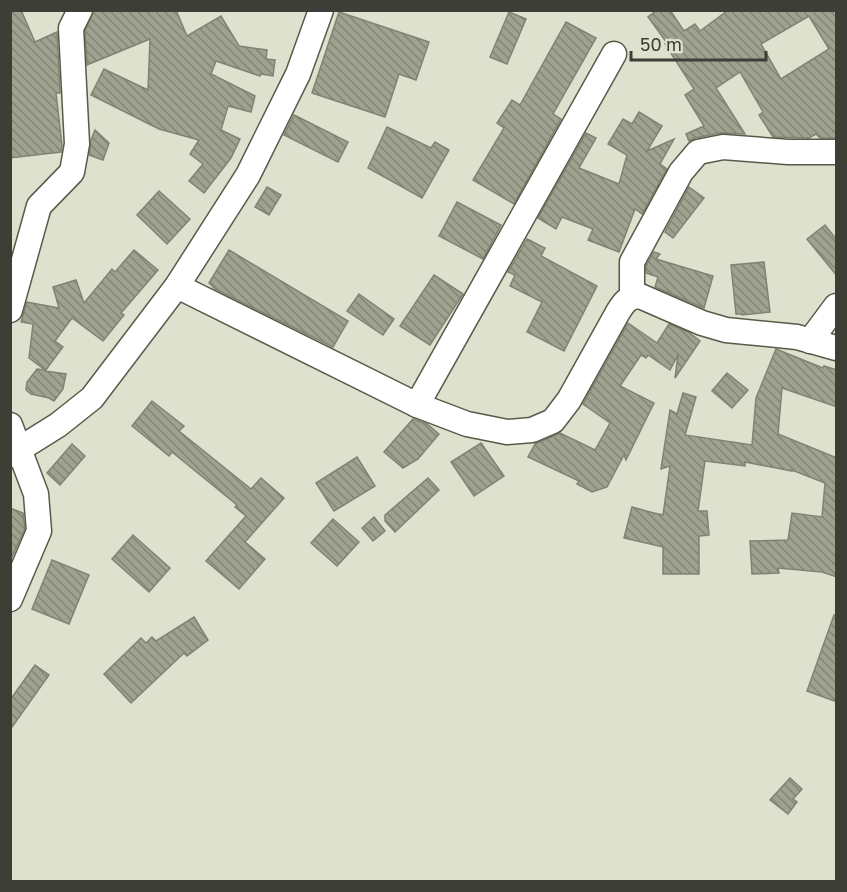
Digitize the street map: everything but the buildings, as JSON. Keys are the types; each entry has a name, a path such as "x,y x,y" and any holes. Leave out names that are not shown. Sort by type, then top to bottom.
{"street":[{"path":"10,310 39,206 72,172 77,144 71,28 80,10"},
{"path":"16,452 58,425 92,398 177,286 248,175 298,74 321,10"},
{"path":"417,405 614,54"},
{"path":"633,296 632,262 681,172 698,152 723,147 788,152 837,152"},
{"path":"177,286 417,405 467,424 507,432 532,430 554,420 569,400 624,302 633,296 640,296 702,323 726,330 797,337 837,348"},
{"path":"810,341 837,306"},
{"path":"10,425 16,452 36,494 39,531 10,599"}]}
